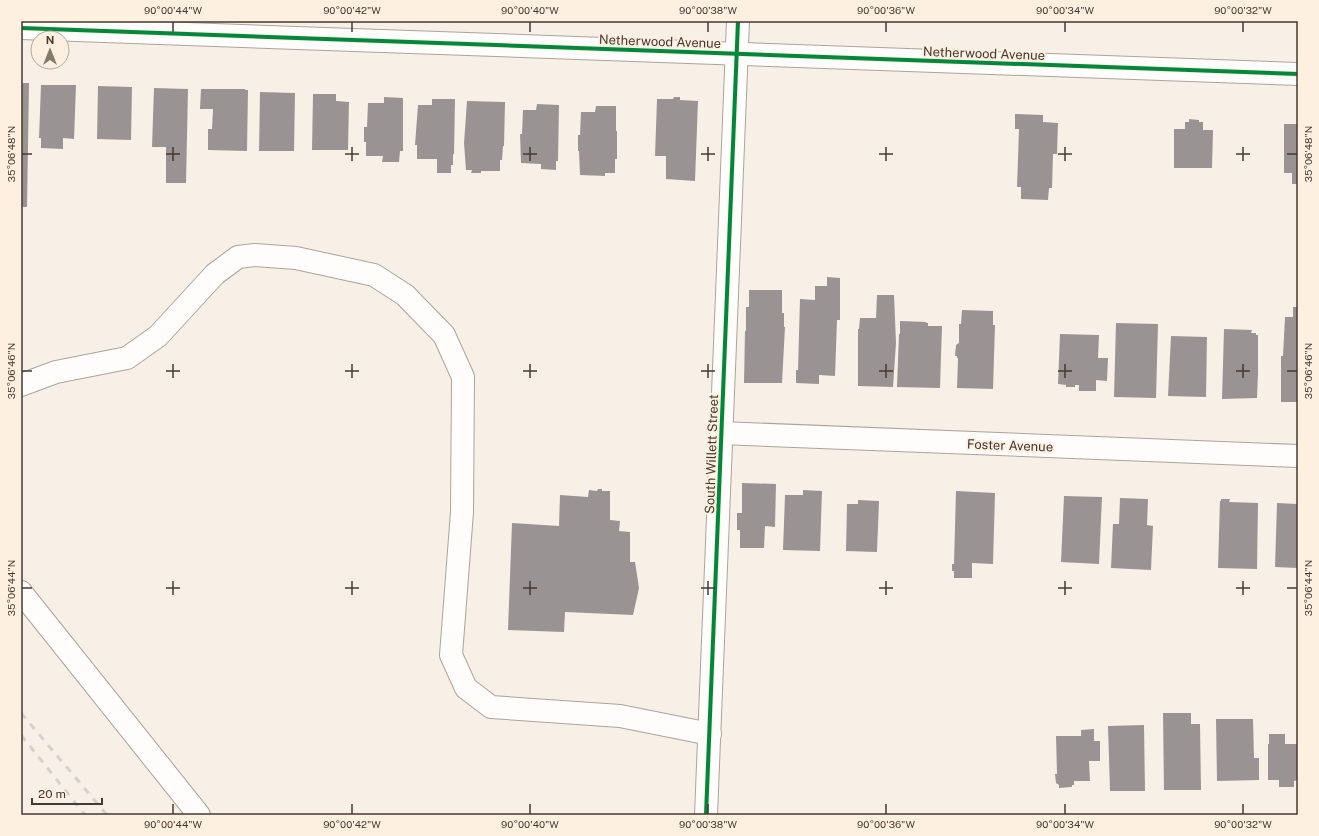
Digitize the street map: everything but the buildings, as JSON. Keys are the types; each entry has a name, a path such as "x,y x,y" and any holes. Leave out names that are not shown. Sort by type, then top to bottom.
{"street":[{"name":"South Willett Street","path":"706,815 738,21"},
{"name":"Netherwood Avenue","path":"21,28 230,28 737,54 1298,74"},
{"path":"21,385 56,372 127,358 158,336 215,274 238,257 255,255 296,258 374,275 405,295 444,335 462,377 462,512 451,655 466,688 491,707 620,716 710,734"},
{"name":"Foster Avenue","path":"721,433 1298,456"},
{"path":"21,592 199,815"}],"railway":[{"path":"21,713 107,815"},
{"path":"21,735 85,815"}],"cycle path":[{"path":"706,815 738,21"},
{"path":"21,28 1298,74"}]}
